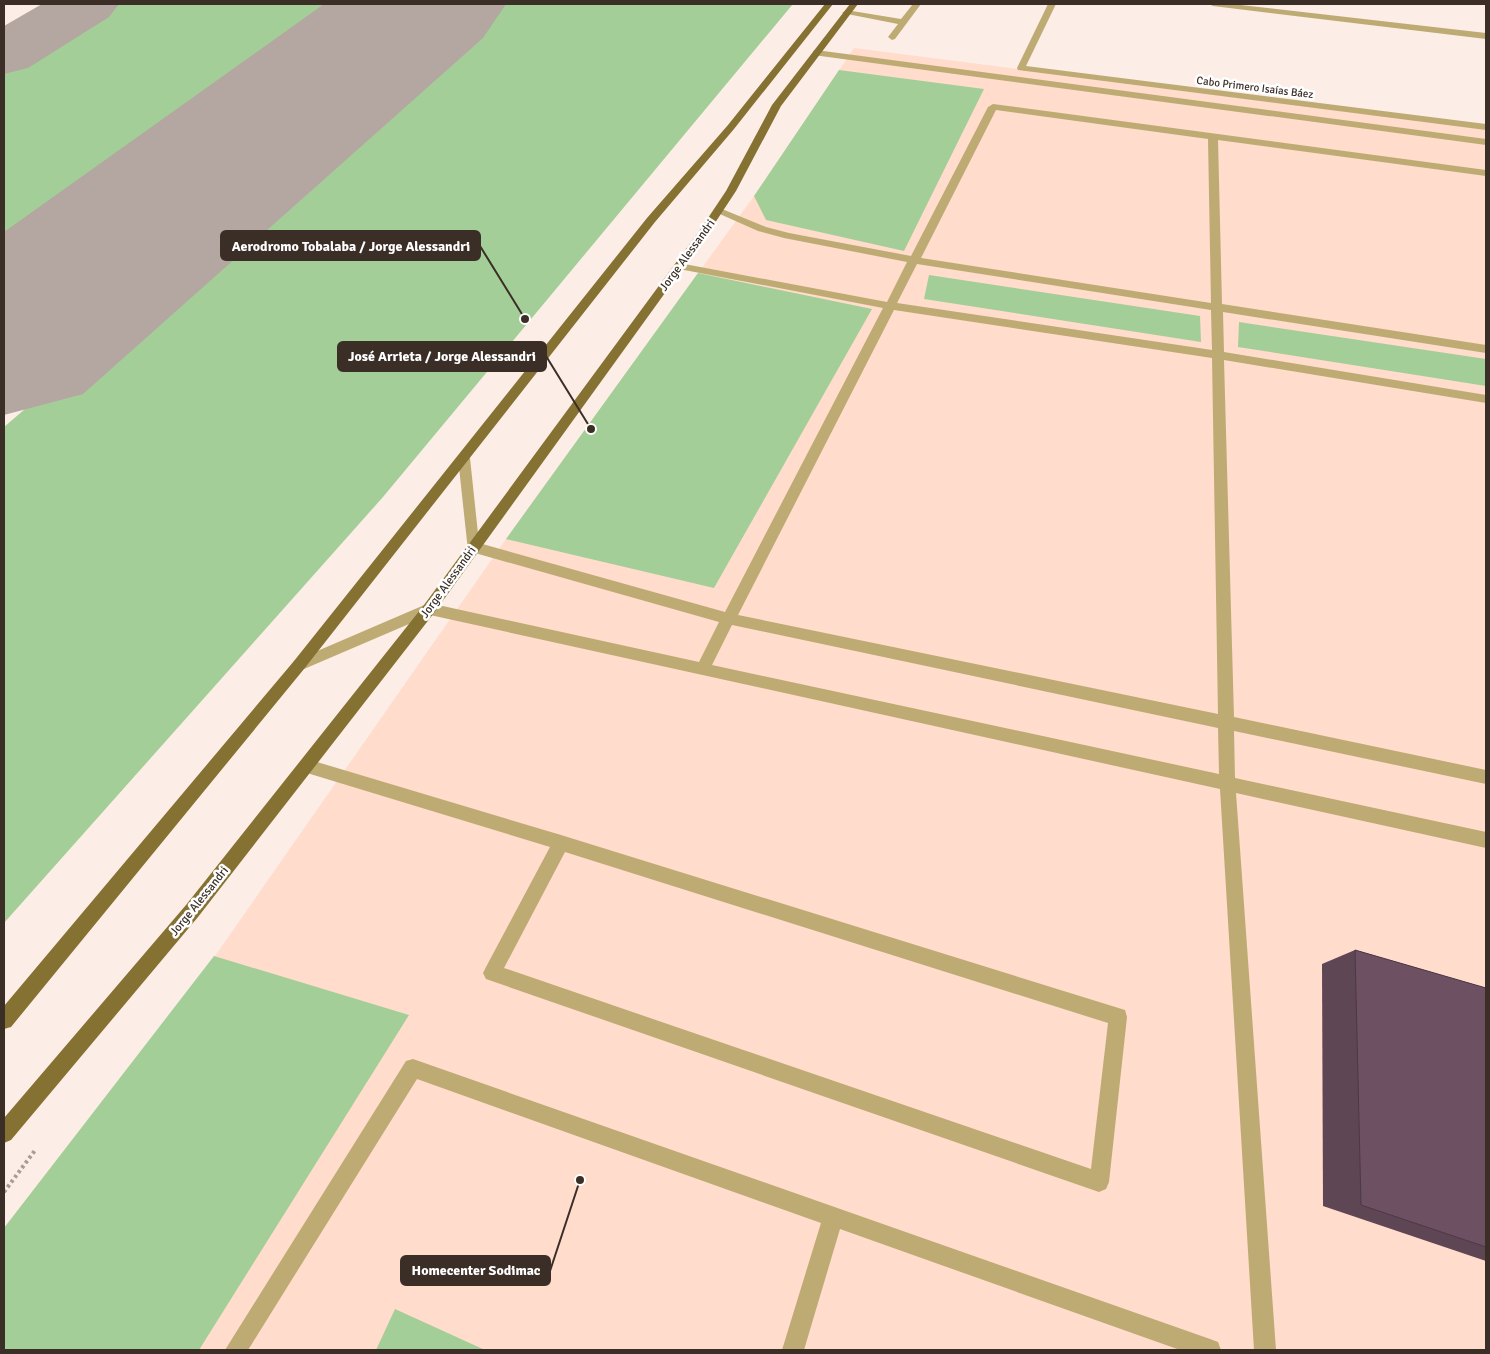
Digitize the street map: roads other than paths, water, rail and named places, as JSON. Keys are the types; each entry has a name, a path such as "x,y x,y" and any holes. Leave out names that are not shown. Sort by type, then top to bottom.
{"main road":[{"path":"4,1020 298,665 651,220 731,127 829,4"},
{"name":"Jorge Alessandri","path":"4,1133 192,911 429,609 718,211 777,106 854,4"}],"street":[{"path":"892,37 917,4"},
{"name":"Cabo Primero Isaías Báez","path":"1052,4 1021,68 1486,127"},
{"path":"1213,4 1486,36"},
{"path":"846,13 903,22"},
{"path":"816,53 1486,142"},
{"path":"703,668 993,107 1486,173"},
{"path":"1213,136 1225,721 1265,1350"},
{"path":"718,211 762,229 788,236 914,260 1486,349"},
{"path":"679,266 890,306 1218,355 1486,399"},
{"path":"464,458 473,547 730,619 1486,777"},
{"path":"298,665 429,609 1486,840"},
{"path":"307,766 561,843 1118,1017 1099,1182 492,973 561,843"},
{"path":"236,1350 413,1068 1210,1350"},
{"path":"793,1350 833,1217"}],"place":[{"name":"Aerodromo Tobalaba / Jorge Alessandri","path":"525,319"},
{"name":"José Arrieta / Jorge Alessandri","path":"591,429"},
{"name":"Homecenter Sodimac","path":"580,1180"}]}
